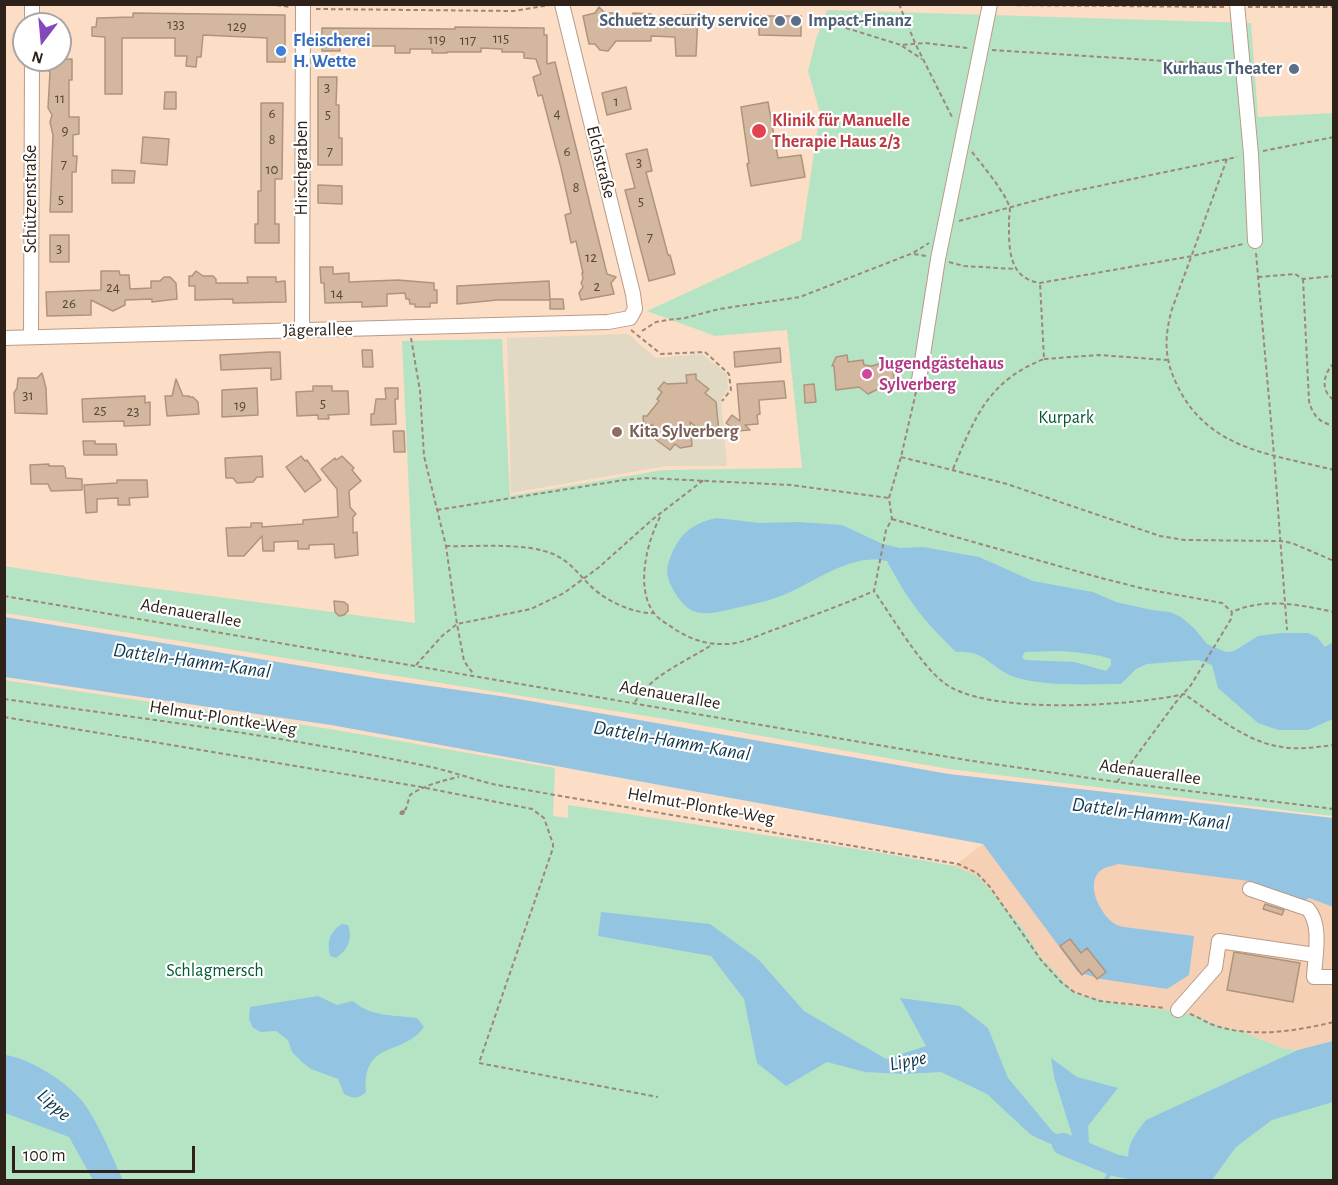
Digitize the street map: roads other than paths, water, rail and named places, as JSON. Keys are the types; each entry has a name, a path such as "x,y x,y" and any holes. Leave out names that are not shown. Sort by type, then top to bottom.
{"street":[{"name":"Elchstraße","path":"562,4 633,294 635,309 625,319"},
{"path":"919,380 938,259 990,5"},
{"name":"Hirschgraben","path":"302,331 303,6"},
{"path":"1237,6 1251,153 1255,241"},
{"name":"Schützenstraße","path":"31,337 32,72"},
{"name":"Jägerallee","path":"4,338 302,331 625,319"},
{"path":"1250,889 1308,909 1314,916 1316,926 1314,976 1334,977"},
{"path":"1178,1010 1215,968 1219,941 1315,955"}],"water":[{"path":"717,518 760,523 798,522 842,525 883,544 900,548 923,547 979,557 1033,581 1093,592 1116,602 1170,612 1181,617 1194,628 1207,644 1226,652 1234,651 1258,636 1308,633 1317,637 1325,647 1333,642 1333,719 1308,730 1278,730 1258,723 1218,688 1212,665 1198,660 1147,664 1136,669 1121,684 1053,684 1014,677 981,657 966,652 956,652 917,610 887,561 873,559 846,565 794,590 756,603 706,613 692,611 674,591 667,569 681,537 693,527","holes":["1060,651 1105,657 1111,659 1111,665 1106,671 1075,662 1025,660 1022,657 1025,652"]},
{"name":"Datteln-Hamm-Kanal","path":"5,617 375,678 507,697 949,774 1333,818 1333,907 1309,898 1304,901 1258,888 1248,881 1118,864 1102,870 1096,876 1094,890 1102,911 1117,925 1124,927 1194,936 1189,975 1167,989 1101,979 1078,972 983,844 331,725 5,677"},
{"path":"601,912 710,924 758,959 804,1011 886,1059 926,1046 900,998 960,1006 988,1028 1008,1078 1054,1133 1073,1138 1054,1077 1051,1058 1077,1077 1118,1088 1088,1126 1090,1162 1031,1135 987,1094 941,1072 903,1074 865,1072 827,1062 786,1086 757,1063 744,999 711,956 598,936"},
{"path":"342,924 348,925 350,939 344,951 336,958 330,956 329,942 334,930"},
{"path":"318,996 337,1005 353,1001 375,1013 417,1018 424,1027 406,1042 377,1056 370,1064 366,1075 366,1092 355,1098 350,1097 344,1094 338,1079 311,1069 302,1062 292,1052 288,1040 276,1031 261,1032 253,1028 249,1019 250,1007"},
{"path":"1333,1041 1333,1102 1272,1120 1236,1147 1212,1180 1132,1180 1129,1148 1146,1120 1298,1050"},
{"path":"5,1055 36,1066 58,1079 76,1094 95,1120 123,1180 93,1180 69,1137 5,1113"}],"waterway":[{"name":"Lippe","path":"1063,1144 1114,1165 1160,1174"},
{"path":"1106,1180 1114,1165"}],"place":[{"name":"Schuetz security service","path":"780,21"},
{"name":"Impact-Finanz","path":"796,21"},
{"name":"Fleischerei H. Wette","path":"281,51"},
{"name":"Kurhaus Theater","path":"1294,69"},
{"name":"Klinik für Manuelle Therapie Haus 2/3","path":"759,131"},
{"name":"Jugendgästehaus Sylverberg","path":"867,374"},
{"name":"Kita Sylverberg","path":"617,432"}],"park label":[{"name":"Kurpark","path":"1066,418"},
{"name":"Schlagmersch","path":"215,971"}]}
